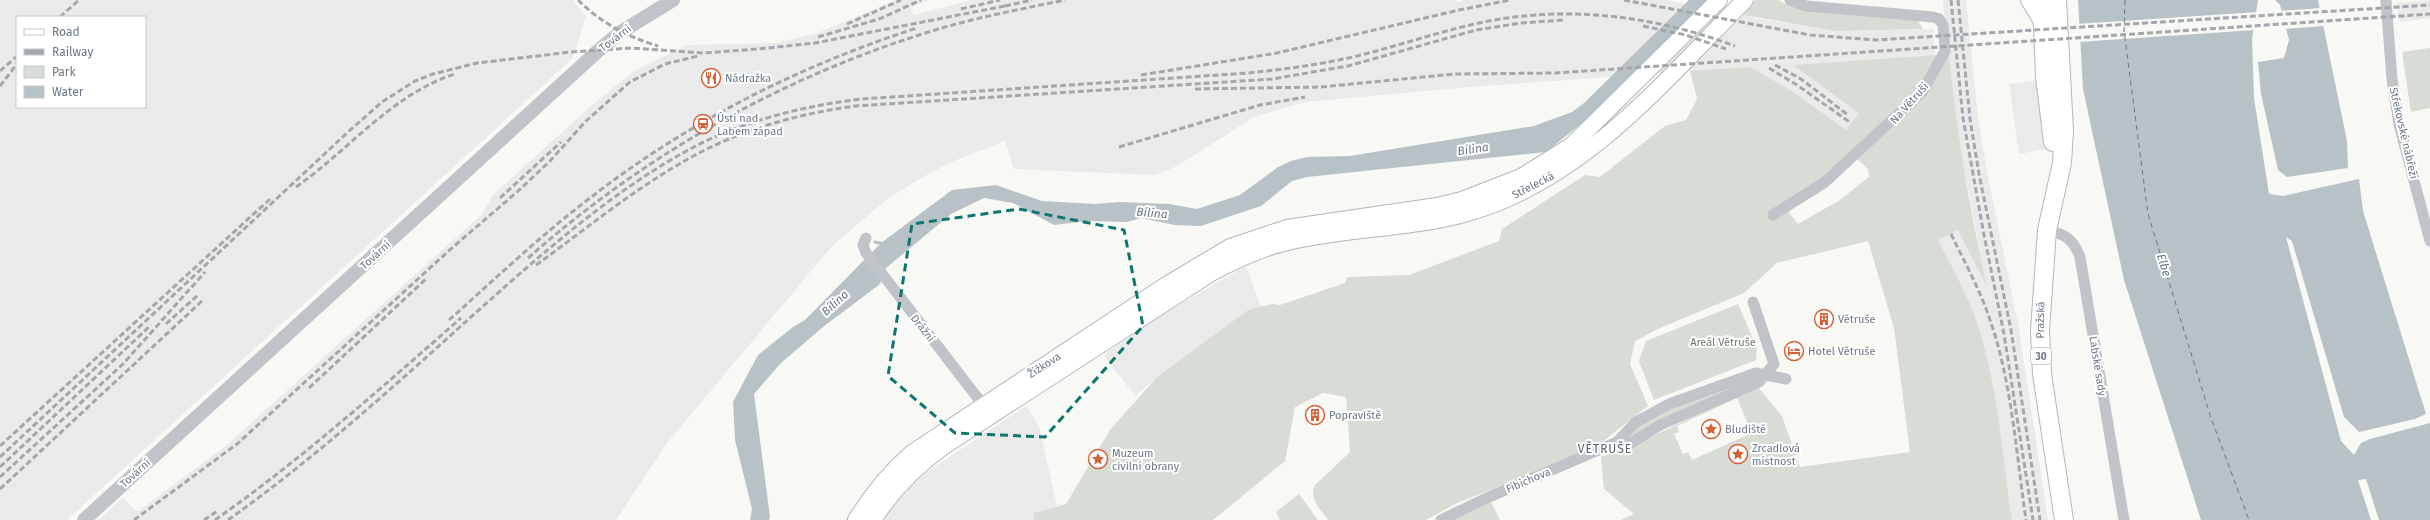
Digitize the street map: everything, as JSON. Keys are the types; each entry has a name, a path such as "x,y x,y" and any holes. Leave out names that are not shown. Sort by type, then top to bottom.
{"main road":[{"name":"Střelecká","path":"1257,244 1287,228 1437,206 1486,192 1521,177 1571,146 1719,0"},
{"name":"Střelecká","path":"1257,244 1396,227 1454,216 1488,206 1528,189 1580,158 1610,133 1745,0"},
{"path":"2029,0 2043,23"},
{"name":"Pražská","path":"2042,0 2045,77 2053,130 2054,191"},
{"name":"Pražská","path":"2057,0 2064,131 2062,163 2054,191 2047,230 2040,310 2041,354 2064,520"},
{"name":"Žižkova","path":"873,520 900,484 920,464 986,410 1199,264 1230,247 1257,244"},
{"name":"Žižkova","path":"856,520 872,494 889,473 936,435 986,410"}],"street":[{"name":"Tovární","path":"84,520 599,50 621,32 673,0"},
{"name":"Na Větruši","path":"1773,215 1826,182 1909,106 1933,76 1945,51 1943,26 1939,19 1933,17 1806,6 1790,0"},
{"name":"Střekovské nábřeží","path":"2386,0 2392,78 2399,124 2430,241"},
{"name":"Labské sady","path":"2047,230 2066,235 2074,244 2080,257 2124,520"},
{"name":"Drážní","path":"866,238 863,245 866,253 892,289 986,410"},
{"path":"1754,302 1774,364 1764,376"},
{"name":"Fibichova","path":"1441,520 1483,499 1617,442 1636,422 1669,404 1756,373 1764,376 1786,379"},
{"name":"Fibichova","path":"1617,442 1629,444 1666,422 1759,382 1764,376"}],"highlighted area":[{"path":"1019,209 1124,230 1143,326 1045,437 955,433 888,376 912,224"}],"shaded area":[{"path":"0,0 573,0 586,16 573,57 67,520 0,520"},
{"path":"896,0 928,0 911,8 914,15 972,0 1456,0 1457,2 1466,0 1668,0 1761,19 1835,31 1933,29 1935,55 1794,65 1860,113 1846,130 1792,91 1750,67 1469,87 1305,102 1254,117 1177,166 1155,175 1014,169 1005,141 951,162 921,178 887,199 832,246 667,443 616,520 99,520 123,497 137,512 228,444 481,215 494,194 591,106 634,71 687,45 776,43 818,33"},
{"path":"1943,0 1966,0 1978,117 1987,172 2019,329 2048,520 2012,520 1992,381 1985,351 1965,293 1938,240 1958,230 1986,285 1955,119"},
{"path":"2430,0 2430,18 2400,22 2397,3"},
{"path":"2037,80 2046,149 2019,154 2009,84"},
{"path":"1246,266 1261,307 1248,310 1157,377 1135,396 1105,357 1108,352 1158,317"},
{"path":"1026,406 1039,426 1057,506 1034,513 1034,520 881,520 906,490 930,470"}],"green space":[{"path":"1756,0 1779,0 1788,5 1803,9 1844,15 1918,21 1923,29 1835,31 1738,14"},
{"path":"2430,48 2430,108 2411,112 2402,52"},
{"path":"1935,55 1949,56 1965,172 1987,287 1958,230 1938,240 1969,302 1984,347 1999,420 2012,520 1621,520 1634,514 1604,489 1601,457 1630,447 1757,386 1782,416 1800,467 1910,452 1894,328 1868,241 1777,263 1744,293 1660,328 1635,341 1630,364 1648,406 1592,450 1457,503 1426,520 1328,520 1314,499 1313,495 1315,485 1350,452 1346,397 1323,393 1295,407 1285,461 1213,520 1034,520 1034,513 1066,504 1110,430 1157,377 1248,310 1272,304 1280,305 1345,283 1347,277 1409,275 1499,241 1502,229 1585,175 1600,177 1665,126 1686,120 1697,99 1690,71 1750,67 1792,91 1846,130 1859,113 1793,65","holes":["1853,155 1868,169 1869,177 1840,200 1798,224 1784,206","1737,398 1752,433 1692,460 1688,452 1683,454 1674,434 1679,432 1677,426"]},
{"name":"Areál Větruše","path":"1738,304 1757,348 1756,360 1654,400 1639,361 1646,341"},
{"path":"1756,377 1628,439 1641,423 1656,414"},
{"path":"1299,494 1318,520 1280,520 1276,512"},
{"path":"1491,502 1500,520 1453,520"}],"water":[{"name":"Bílina","path":"1689,0 1707,0 1587,119 1546,152 1307,177 1292,181 1261,206 1201,226 1175,225 1141,218 1127,222 1088,221 1054,225 1013,203 984,198 951,214 886,268 880,284 823,327 781,363 754,394 770,517 769,520 750,520 752,509 735,440 733,402 758,355 793,327 805,320 881,243 952,190 996,185 1042,201 1095,204 1120,202 1169,204 1197,209 1240,195 1278,167 1291,161 1307,157 1350,156 1534,126 1572,112 1584,103"},
{"name":"Elbe","path":"2078,0 2258,0 2252,39 2254,98 2269,194 2283,196 2359,179 2363,211 2426,414 2415,419 2359,432 2344,417 2292,241 2286,237 2341,441 2354,455 2361,443 2370,439 2430,423 2430,520 2379,520 2366,479 2358,480 2371,520 2201,520 2124,280 2083,89"},
{"path":"2275,0 2318,0 2347,141 2348,168 2287,177 2278,170 2261,94 2258,62 2284,58 2289,40 2280,5"}],"pier":[{"path":"2322,8 2325,26 2284,29 2279,11"},
{"path":"2258,12 2255,30 2078,42 2077,24"}],"waterway":[{"path":"875,242 885,244"}],"ferry route":[{"path":"2125,0 2124,31 2148,214 2211,418 2249,520"}],"railway":[{"path":"61,16 79,0"},
{"path":"578,0 596,16 615,28 626,34 658,46"},
{"path":"847,24 901,0"},
{"path":"818,37 879,19 921,0"},
{"path":"961,9 1000,0"},
{"path":"1005,6 1032,0"},
{"path":"528,258 573,220 669,152 720,122 771,95 824,70 935,30 984,17 1065,0"},
{"path":"1141,75 1277,53 1459,10 1510,0"},
{"path":"1624,0 1810,35 1876,40 2430,5"},
{"path":"1951,0 1963,118 2004,334 2033,520"},
{"path":"1958,0 1970,119 1979,174 2011,330 2040,520"},
{"path":"0,457 348,132 382,102 415,81 433,74 477,63 571,52 631,48 704,53 815,43 1010,5"},
{"path":"228,520 262,495 329,441 394,386 541,255 624,190 682,153 712,138 767,118 804,108 862,99 1248,73 1292,68 1350,58 1478,23 1524,16 1586,14 1646,21 1706,36 1735,46"},
{"path":"1195,89 1321,87 1454,74 1555,73 2430,14"},
{"path":"536,265 629,196 688,159 727,140 790,119 833,109 855,106 1272,79 1348,66 1476,30 1521,23 1564,20"},
{"path":"1643,26 1686,35 1726,49"},
{"path":"449,320 571,212 627,170 666,145 705,121 788,78 873,43 917,28"},
{"path":"134,520 237,444 453,247 517,192 550,161 586,121 630,82 665,64 698,56"},
{"path":"0,71 16,57"},
{"path":"0,86 16,65"},
{"path":"1775,65 1801,79 1848,115"},
{"path":"1769,68 1797,85 1851,123"},
{"path":"296,187 391,109 432,83 455,74"},
{"path":"1119,147 1260,105 1305,97"},
{"path":"500,198 561,142"},
{"path":"0,446 270,199"},
{"path":"1951,234 1981,296 1997,341 2008,392 2026,520"},
{"path":"0,477 123,364 205,272"},
{"path":"309,388 427,278"},
{"path":"166,324 198,295"},
{"path":"0,489 202,301"},
{"path":"215,520 310,448 461,318"},
{"path":"0,467 151,325"},
{"path":"204,520 219,510"}],"place":[{"name":"Nádražka","path":"711,78"},
{"name":"Ústí nad Labem západ","path":"703,124"},
{"name":"Větruše","path":"1824,319"},
{"name":"Hotel Větruše","path":"1794,351"},
{"name":"Popraviště","path":"1315,415"},
{"name":"Bludiště","path":"1711,429"},
{"name":"Zrcadlová místnost","path":"1738,454"},
{"name":"Muzeum civilní obrany","path":"1098,459"}],"district":[{"name":"VĚTRUŠE","path":"1605,449"}]}
